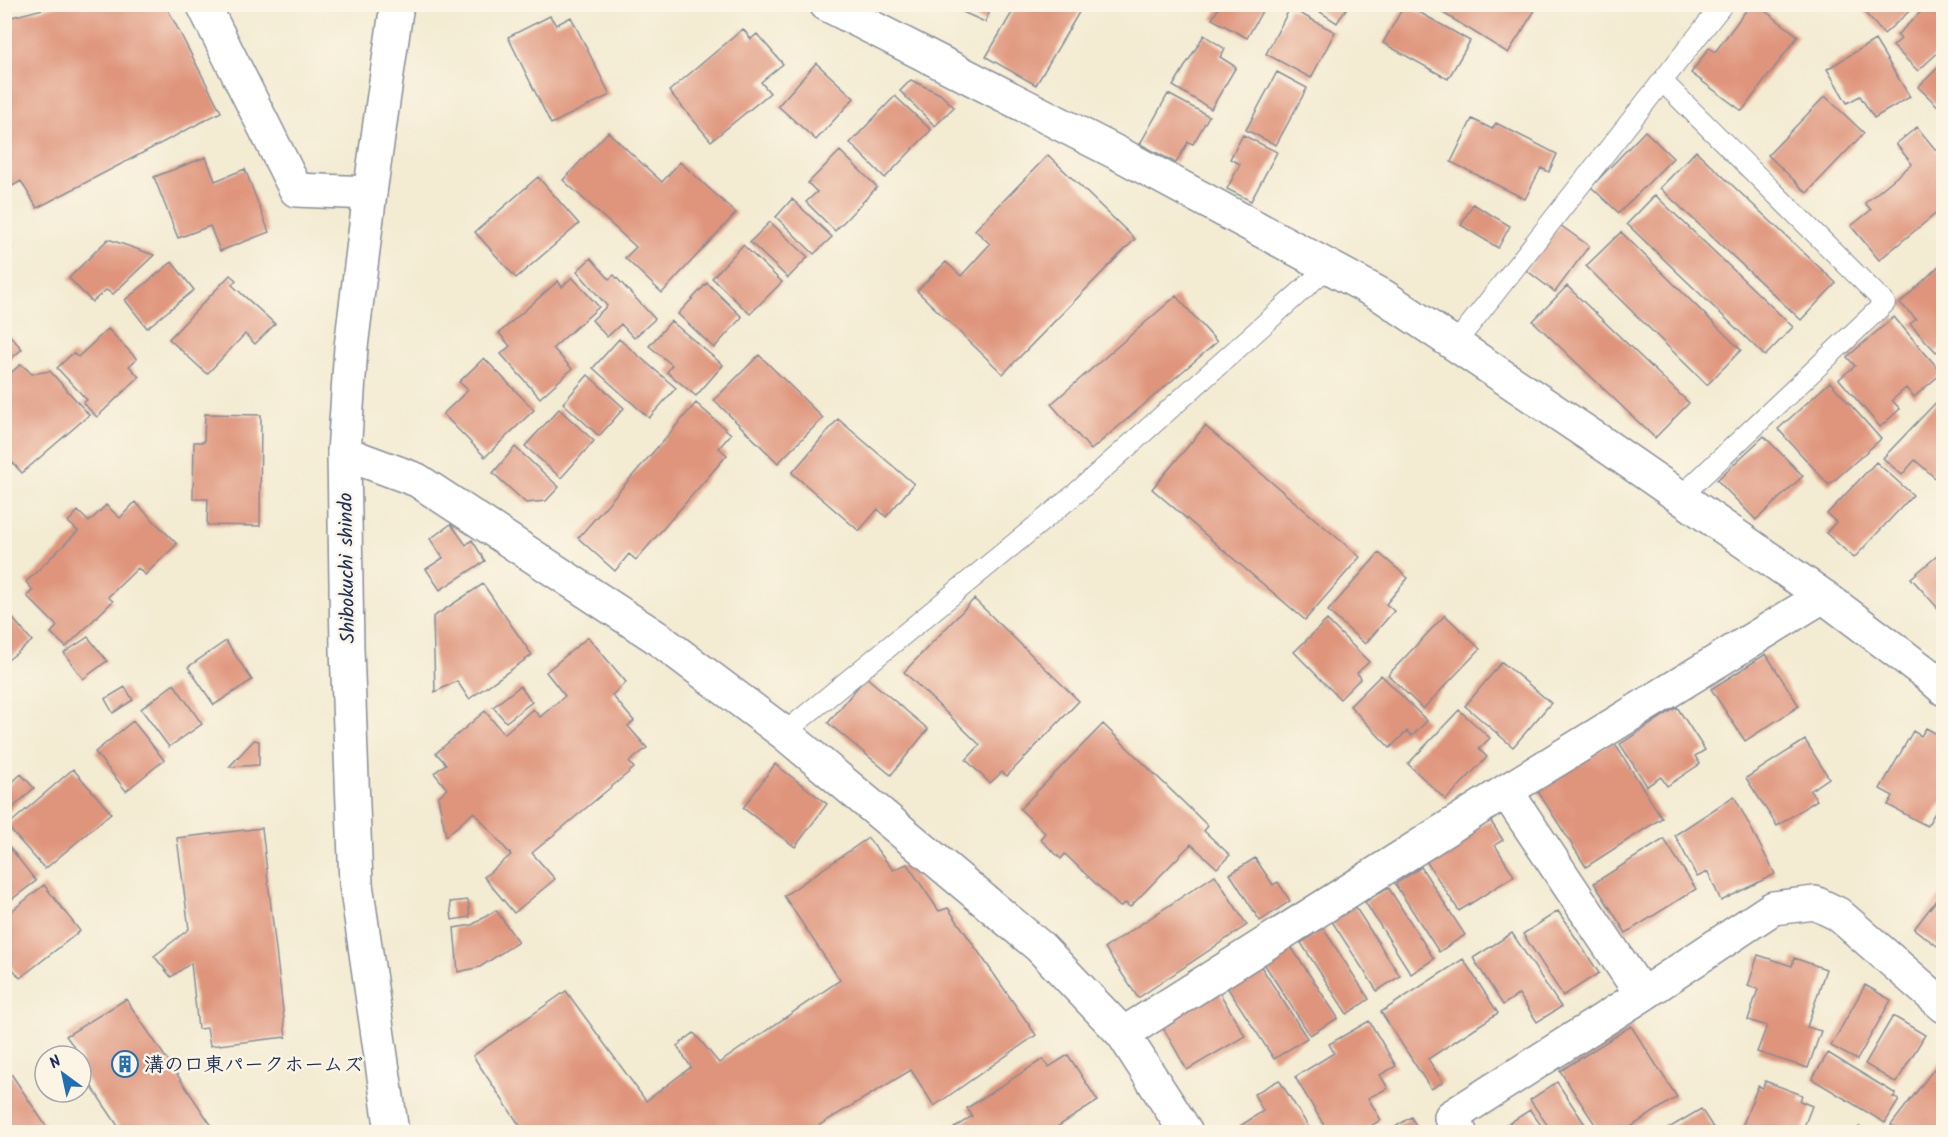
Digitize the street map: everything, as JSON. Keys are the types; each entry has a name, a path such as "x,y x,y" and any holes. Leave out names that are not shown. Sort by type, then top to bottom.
{"street":[{"path":"203,4 296,190 370,192"},
{"name":"Shibokuchi shindo","path":"392,1132 356,884 347,649 344,453 351,347 370,192 398,4"},
{"path":"826,4 1125,157 1383,297 1605,444 1822,596 1944,689"},
{"path":"344,453 417,480 656,637 784,733 1040,947 1123,1034 1186,1132"},
{"path":"1123,1034 1506,791 1822,596"},
{"path":"1506,791 1642,995"},
{"path":"1460,1132 1451,1117 1773,908 1815,903 1838,914 1944,1006"}],"lane":[{"path":"1455,345 1723,4"},
{"path":"1663,82 1885,303 1679,498"},
{"path":"784,733 1075,494 1328,267"}],"building":[{"path":"62,4 165,4 221,112 37,208 21,181 4,191 4,19"},
{"path":"958,4 993,4 985,22 956,9"},
{"path":"1017,4 1084,4 1036,85 986,57"},
{"path":"1221,4 1266,4 1247,38 1212,19"},
{"path":"1308,4 1349,4 1337,23"},
{"path":"1405,4 1470,41 1448,79 1383,43"},
{"path":"1449,4 1539,4 1508,53 1443,13"},
{"path":"1696,4 1709,4 1705,10"},
{"path":"1751,4 1756,4 1798,36 1742,111 1691,73 1709,48 1715,52"},
{"path":"1857,4 1910,4 1913,8 1884,34"},
{"path":"1929,4 1937,4 1944,11 1944,47 1918,71 1893,46 1901,39 1897,35"},
{"path":"1290,8 1335,32 1311,78 1266,54"},
{"path":"550,16 556,25 571,17 610,95 551,124 508,37"},
{"path":"743,29 751,39 757,34 783,64 761,82 770,93 711,141 669,91"},
{"path":"1204,35 1225,49 1220,57 1236,67 1211,109 1173,86"},
{"path":"1875,40 1910,97 1874,118 1860,96 1847,103 1827,69"},
{"path":"1944,62 1944,112 1918,87"},
{"path":"816,63 854,98 816,140 778,106"},
{"path":"1277,72 1307,88 1276,145 1246,130"},
{"path":"911,80 940,94 954,107 935,126 900,91"},
{"path":"1168,94 1209,116 1193,144 1188,142 1176,163 1140,144"},
{"path":"895,96 931,130 885,178 850,143"},
{"path":"1825,96 1864,133 1807,193 1768,155"},
{"path":"1472,119 1492,129 1496,123 1557,154 1549,172 1541,168 1525,199 1451,162"},
{"path":"1917,127 1944,160 1944,179 1938,184 1944,191 1944,207 1879,260 1851,226 1871,210 1865,203 1912,164 1896,144"},
{"path":"1645,131 1673,158 1619,213 1591,187"},
{"path":"608,132 662,182 680,162 736,213 662,293 625,258 636,247 563,180"},
{"path":"1243,135 1277,152 1251,201 1227,189 1240,164 1230,159"},
{"path":"840,151 877,187 835,231 806,202 817,192 808,183"},
{"path":"1696,151 1836,283 1801,320 1660,188"},
{"path":"1048,155 1135,239 1003,374 917,291 946,262 961,276 990,244 975,230"},
{"path":"206,157 215,181 245,169 269,232 220,251 210,226 178,238 154,177"},
{"path":"538,177 579,224 516,278 475,232"},
{"path":"1655,195 1793,327 1765,356 1627,224"},
{"path":"792,199 832,237 814,254 776,217"},
{"path":"1473,204 1510,226 1498,248 1461,225"},
{"path":"770,222 808,257 788,278 750,242"},
{"path":"1560,225 1589,246 1555,292 1526,270"},
{"path":"1621,232 1741,350 1707,385 1586,266"},
{"path":"4,238 12,248 4,254"},
{"path":"108,239 154,255 113,294 106,290 92,302 69,278"},
{"path":"743,245 782,282 750,314 712,278"},
{"path":"591,258 609,279 614,275 655,319 634,338 621,324 607,337 592,320 607,306 577,271"},
{"path":"1944,261 1944,345 1936,352 1910,324 1916,319 1900,303"},
{"path":"172,262 194,290 147,328 125,300"},
{"path":"230,275 236,280 232,285 275,324 255,344 245,334 207,374 169,339"},
{"path":"572,277 599,307 553,348 572,369 540,398 501,354 510,346 499,333 558,281 562,287"},
{"path":"707,283 742,317 714,348 678,314"},
{"path":"1567,286 1689,403 1655,438 1533,321"},
{"path":"1176,296 1217,342 1091,450 1051,404"},
{"path":"1894,317 1942,373 1914,397 1906,388 1892,400 1900,409 1880,427 1839,379 1855,366 1847,357"},
{"path":"671,321 723,365 696,396 667,372 672,365 649,346"},
{"path":"4,329 22,349 4,365"},
{"path":"108,329 137,359 129,366 139,377 97,417 83,403 87,400 57,368 73,353 78,357"},
{"path":"619,339 676,388 649,418 593,368"},
{"path":"759,355 823,418 778,463 714,400"},
{"path":"484,358 534,410 485,457 443,414 468,390 459,382"},
{"path":"21,364 32,374 50,371 89,415 22,473 4,453 4,379"},
{"path":"588,375 624,408 599,436 563,403"},
{"path":"1830,382 1881,439 1829,485 1778,429"},
{"path":"1944,394 1944,486 1915,460 1902,475 1883,458"},
{"path":"696,403 731,434 719,448 727,455 636,560 629,554 615,571 578,538"},
{"path":"559,409 594,441 561,478 525,446"},
{"path":"205,414 261,415 260,526 207,525 208,499 193,499 194,442 204,442"},
{"path":"838,419 914,484 886,517 878,509 859,531 792,473"},
{"path":"1205,426 1360,557 1305,620 1152,489"},
{"path":"1764,436 1803,476 1756,520 1717,480"},
{"path":"515,447 559,487 546,501 526,503 493,473"},
{"path":"1876,462 1913,495 1854,558 1826,533 1836,522 1827,514"},
{"path":"135,502 177,544 145,575 138,568 108,597 113,601 66,647 51,633 57,626 27,596 33,590 26,582 78,531 68,522 78,511 89,522 106,505 120,518"},
{"path":"451,524 466,545 472,540 485,561 440,590 426,569 443,558 430,539"},
{"path":"1944,550 1944,615 1911,578"},
{"path":"1379,553 1408,578 1386,604 1394,611 1365,644 1328,611"},
{"path":"483,584 532,655 469,699 457,681 435,692 433,617"},
{"path":"974,599 1079,701 1007,776 1002,772 990,783 966,760 980,745 904,672"},
{"path":"4,608 32,641 4,663"},
{"path":"1445,615 1480,649 1423,709 1388,675"},
{"path":"1327,620 1369,662 1357,673 1361,678 1340,699 1294,652"},
{"path":"88,637 107,661 83,679 64,653"},
{"path":"588,637 626,682 612,695 634,721 628,726 647,748 629,762 634,768 532,853 555,879 514,913 484,877 511,855 474,812 446,836 438,797 447,789 434,773 446,764 436,753 485,711 504,734 533,709 540,717 565,696 546,672"},
{"path":"226,641 252,680 214,705 188,667"},
{"path":"1766,654 1799,706 1745,741 1711,689"},
{"path":"1502,662 1551,703 1513,747 1465,706"},
{"path":"1381,675 1427,721 1412,736 1407,731 1390,748 1350,706"},
{"path":"866,677 928,729 891,775 828,723"},
{"path":"174,684 202,724 169,747 141,709"},
{"path":"520,686 532,702 506,722 493,707"},
{"path":"125,687 133,700 113,713 105,699"},
{"path":"1677,707 1705,750 1695,756 1700,764 1667,786 1661,777 1647,786 1620,744"},
{"path":"1459,710 1490,738 1479,749 1487,757 1446,800 1408,764"},
{"path":"133,721 164,760 126,791 95,752"},
{"path":"1103,724 1208,826 1204,831 1230,855 1217,868 1191,844 1130,907 1125,903 1120,907 1065,854 1061,859 1040,839 1045,833 1020,809"},
{"path":"1926,728 1944,738 1944,798 1927,826 1888,805 1893,796 1880,789 1913,731 1921,736"},
{"path":"254,740 259,741 259,765 229,767"},
{"path":"1805,740 1829,778 1810,791 1817,800 1777,826 1746,778"},
{"path":"1613,741 1662,818 1586,867 1537,790"},
{"path":"775,764 827,804 795,847 743,808"},
{"path":"73,769 111,813 45,869 7,826"},
{"path":"21,774 34,788 4,816 4,790"},
{"path":"1734,796 1775,874 1721,901 1708,872 1697,877 1675,835"},
{"path":"1490,820 1503,840 1495,845 1514,876 1459,911 1426,861"},
{"path":"262,828 286,1037 210,1046 207,1028 198,1029 191,963 171,977 154,956 189,929 177,838"},
{"path":"868,838 893,870 907,864 939,911 948,908 1036,1035 934,1106 911,1070 808,1132 524,1132 473,1056 566,991 646,1101 691,1067 677,1046 694,1033 719,1063 840,980 784,896"},
{"path":"1664,839 1696,889 1626,933 1594,883"},
{"path":"4,840 36,881 4,905"},
{"path":"1255,858 1273,885 1278,882 1290,901 1260,921 1230,874"},
{"path":"1421,867 1465,935 1439,952 1395,884"},
{"path":"1215,875 1247,925 1138,998 1105,948"},
{"path":"44,885 80,931 20,978 4,958 4,917"},
{"path":"1388,887 1434,959 1411,974 1365,902"},
{"path":"1944,890 1944,951 1914,929"},
{"path":"468,900 470,917 452,920 450,902"},
{"path":"1354,905 1400,976 1377,991 1331,920"},
{"path":"496,910 518,942 480,967 458,972 454,928 472,925"},
{"path":"1558,911 1599,973 1563,996 1523,934"},
{"path":"1323,928 1369,999 1347,1014 1301,943"},
{"path":"1512,933 1561,1007 1537,1022 1519,994 1503,1005 1473,958"},
{"path":"1290,945 1338,1018 1310,1035 1263,962"},
{"path":"1758,955 1792,966 1794,958 1826,969 1807,1027 1821,1031 1808,1068 1757,1052 1767,1026 1748,1020 1758,989 1748,986"},
{"path":"1463,959 1498,1013 1428,1059 1443,1082 1431,1089 1381,1012"},
{"path":"1260,965 1307,1038 1274,1059 1227,987"},
{"path":"1865,985 1891,1000 1857,1060 1831,1046"},
{"path":"1218,990 1245,1036 1187,1070 1161,1024"},
{"name":"溝の口東パークホームズ","path":"126,999 216,1132 122,1132 93,1089 93,1044 72,1044 66,1036"},
{"path":"1893,1016 1925,1035 1896,1083 1865,1064"},
{"path":"1369,1021 1396,1066 1380,1075 1388,1088 1368,1098 1381,1120 1360,1132 1328,1132 1295,1077 1334,1053 1329,1044"},
{"path":"1631,1026 1677,1097 1623,1132 1600,1132 1560,1071"},
{"path":"1828,1053 1896,1094 1893,1097 1899,1100 1885,1123 1812,1079"},
{"path":"1068,1055 1098,1101 1049,1132 957,1132 954,1128 972,1116 967,1108 1043,1059 1049,1067"},
{"path":"1944,1056 1944,1132 1900,1132 1891,1125"},
{"path":"4,1063 50,1132 4,1132"},
{"path":"1279,1080 1312,1132 1231,1132 1263,1111 1254,1094"},
{"path":"1765,1081 1802,1095 1800,1101 1812,1106 1802,1132 1740,1132 1758,1086 1763,1088"},
{"path":"1557,1082 1590,1132 1552,1132 1530,1100"},
{"path":"1701,1109 1716,1132 1662,1132"},
{"path":"1530,1110 1546,1132 1495,1132"},
{"path":"1411,1117 1420,1132 1387,1132"},
{"path":"1859,1127 1869,1132 1856,1132"}],"place":[{"name":"溝の口東パークホームズ","path":"125,1064"}]}
